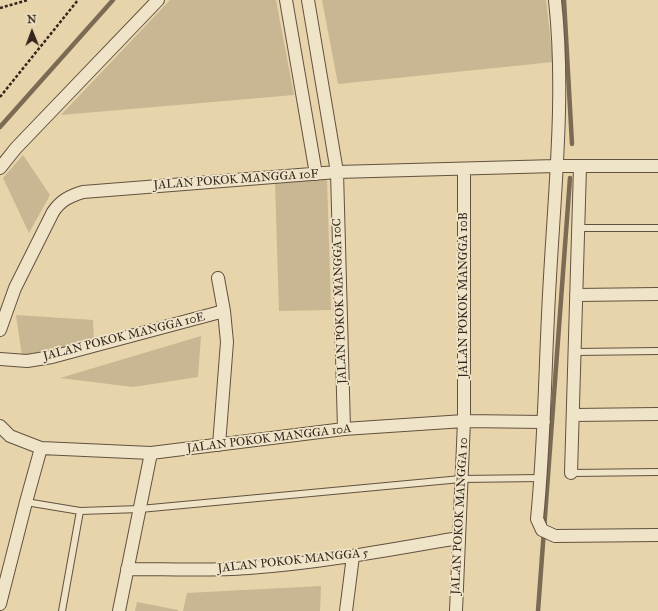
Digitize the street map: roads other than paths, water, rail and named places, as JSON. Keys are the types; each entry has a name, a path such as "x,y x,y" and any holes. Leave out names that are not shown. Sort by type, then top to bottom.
{"street":[{"path":"0,168 16,148 158,0"},
{"path":"286,0 316,174"},
{"name":"JALAN POKOK MANGGA 10C","path":"308,0 337,172 344,429"},
{"path":"554,0 559,42 556,166 545,368 541,478 537,519 549,534 658,535"},
{"name":"JALAN POKOK MANGGA 10F","path":"0,330 15,288 53,212 60,202 70,196 83,192 337,172 464,170 556,166 658,166"},
{"path":"571,473 580,167"},
{"name":"JALAN POKOK MANGGA 10B","path":"464,170 464,421"},
{"path":"218,278 224,311 227,342 219,445"},
{"path":"576,296 658,294"},
{"name":"JALAN POKOK MANGGA 10E","path":"0,360 27,361 52,357 224,311"},
{"path":"573,415 658,414"},
{"name":"JALAN POKOK MANGGA 10A","path":"0,426 10,436 42,448 152,453 344,429 464,421 544,422"},
{"name":"JALAN POKOK MANGGA 10","path":"456,611 464,421"},
{"path":"0,604 26,502 42,448"},
{"path":"119,611 152,453"},
{"name":"JALAN POKOK MANGGA 5","path":"128,569 203,570 250,568 353,556 458,538"},
{"path":"346,611 353,556"}],"lane":[{"path":"578,228 658,228"},
{"path":"575,352 658,351"},
{"path":"571,473 658,472"},
{"path":"26,502 80,511 140,509 461,479 541,478"},
{"path":"62,611 80,511"}],"waterway":[{"path":"0,127 113,0"},
{"path":"564,0 572,144"},
{"path":"538,611 570,178"}]}
